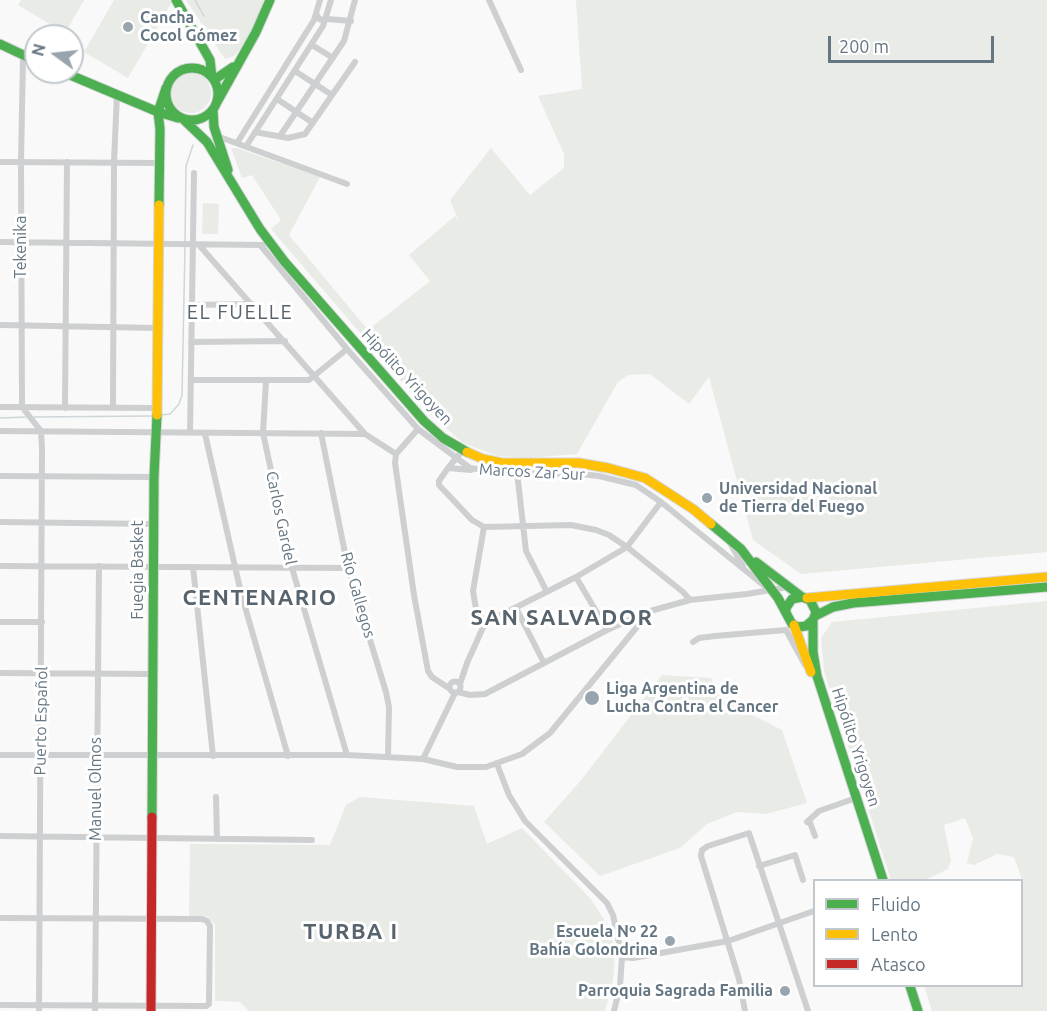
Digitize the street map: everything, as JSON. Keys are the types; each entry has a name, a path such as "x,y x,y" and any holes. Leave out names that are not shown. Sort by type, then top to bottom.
{"main road":[{"path":"176,0 210,60 218,94 213,120 232,182"},
{"path":"84,81 162,113 182,119 199,120 215,106 270,0"},
{"path":"0,44 23,56"},
{"path":"213,79 227,73 241,59"},
{"path":"162,113 166,88 173,76 186,69 200,69 213,79"},
{"path":"166,88 167,103 170,109 204,139 232,182"},
{"name":"Fuegia Basket","path":"151,1009 153,524 162,113"},
{"name":"Hipólito Yrigoyen","path":"232,182 265,243 424,421 443,438 483,459 517,469 579,463 627,472 645,478 680,499 726,535 748,556 804,597"},
{"name":"Hipólito Yrigoyen","path":"748,556 786,613"},
{"path":"1047,577 967,589 853,603 834,607 814,618 806,626 791,626 786,613 786,608 792,599 804,597 967,589 1047,587"},
{"path":"804,597 815,608 814,618"},
{"name":"Hipólito Yrigoyen","path":"814,618 812,646 816,670 877,879"},
{"name":"Hipólito Yrigoyen","path":"791,626 809,668 853,798 884,879"},
{"path":"910,987 918,1011"},
{"path":"917,987 925,1011"}],"street":[{"path":"237,143 317,15 320,0"},
{"path":"247,146 312,45 327,19 332,0"},
{"path":"280,136 344,41 355,0"},
{"path":"489,0 521,70"},
{"path":"317,15 320,20 351,21"},
{"path":"312,45 333,58"},
{"name":"Tekenika","path":"22,407 23,56"},
{"path":"255,132 280,136 305,134 354,62"},
{"path":"295,71 332,95"},
{"path":"113,408 114,162 117,94"},
{"path":"277,99 313,123"},
{"path":"217,136 347,184"},
{"path":"0,162 160,163"},
{"path":"65,408 67,162"},
{"path":"190,433 190,245 195,172"},
{"path":"0,242 158,245 265,243"},
{"name":"Marcos Zar Sur","path":"265,243 346,349 418,429 456,459 476,471 517,469 566,472 599,476 636,485 661,502 772,591"},
{"path":"190,245 252,304 365,434 396,454"},
{"path":"191,304 252,304"},
{"path":"0,325 157,328"},
{"path":"191,342 285,341"},
{"path":"191,380 305,381 315,377 346,349"},
{"name":"Carlos Gardel","path":"266,381 263,433 292,568 347,755"},
{"path":"0,407 156,408"},
{"path":"22,407 41,431"},
{"path":"418,429 396,454 395,463 414,596 428,671 432,677 470,695 485,694 607,630 650,611 690,600 791,587"},
{"path":"0,431 365,434"},
{"name":"Puerto Español","path":"38,1008 42,674 41,431"},
{"name":"Río Gallegos","path":"321,433 348,568 386,692 389,707 388,757"},
{"path":"205,434 234,568 288,756"},
{"path":"464,450 439,481 440,489 472,520 484,527 571,525 609,535 627,547 690,600"},
{"path":"448,468 476,471"},
{"path":"517,469 526,551 547,592"},
{"path":"0,476 154,477"},
{"path":"423,759 485,623 576,577 627,547 661,502"},
{"path":"0,522 153,524"},
{"path":"484,527 473,591 476,609 485,623"},
{"path":"726,535 745,569"},
{"path":"0,566 348,568"},
{"name":"Manuel Olmos","path":"96,1009 96,674 99,566"},
{"path":"193,567 213,756"},
{"path":"576,577 607,630"},
{"path":"753,593 758,587 758,582"},
{"path":"516,608 544,663"},
{"path":"0,755 347,755 423,759 471,768 498,765 522,754 550,733 650,611"},
{"path":"0,622 42,622"},
{"path":"693,642 699,638 791,626"},
{"path":"0,673 153,674"},
{"path":"498,765 509,795 525,821 607,903 616,923 622,957 620,986 614,1011"},
{"path":"216,797 217,839"},
{"path":"815,836 808,821 819,811 853,798"},
{"path":"745,1011 739,979 701,856 702,850 708,846 749,833 808,1011"},
{"path":"0,836 312,840"},
{"path":"759,866 795,855 803,880"},
{"path":"622,957 633,958 728,941 813,911"},
{"path":"0,918 202,920 207,921 210,926 209,1004 206,1006 96,1009 0,1005"}],"shaded area":[{"path":"21,0 84,0 70,24 50,24 18,5"},
{"name":"Cancha Cocol Gómez","path":"114,0 169,0 172,2 128,78 84,52"},
{"path":"186,0 266,0 243,46 234,56 225,59"},
{"path":"576,0 1047,0 1047,552 801,574 753,540 709,377 689,404 650,374 628,375 618,382 577,454 528,458 498,456 463,443 427,411 271,229 281,220 252,175 242,178 231,148 237,148 320,177 289,235 368,330 430,281 409,255 455,216 459,221 450,200 491,148 530,195 564,168 564,154 538,96 582,89"},
{"path":"191,73 205,79 211,93 205,107 191,113 177,107 171,93 177,79"},
{"path":"203,203 219,204 218,234 202,234"},
{"path":"1047,601 1047,1011 932,1011 924,987 1023,987 1023,879 1014,857 997,854 974,865 967,863 973,838 965,818 944,825 951,860 948,869 927,879 891,879 824,671 821,638 832,622"},
{"path":"662,675 711,678 721,699 782,730 807,803 766,814 737,812 707,824 680,848 600,876 544,822 582,779"},
{"path":"360,797 474,806 487,844 522,828 590,898 611,930 615,954 613,980 605,1011 249,1011 240,1002 215,1001 215,925 208,917 189,916 190,844 330,845 346,805"}],"waterway":[{"path":"195,0 204,16"},
{"path":"185,242 186,166 193,145"},
{"path":"160,415 170,414 179,404 182,395 185,247"},
{"path":"34,417 152,416"},
{"path":"0,418 26,417"}],"traffic: fast":[{"path":"176,0 210,60 212,77"},
{"path":"217,102 256,32 270,0"},
{"path":"0,44 24,55"},
{"path":"214,80 233,67"},
{"path":"187,68 197,68 207,72 214,79 218,94 214,109 207,116 197,120 187,120 177,116 170,109 166,99 166,89 170,79 177,72 187,68"},
{"path":"84,81 178,118"},
{"path":"159,205 160,129 158,112 166,88"},
{"path":"213,110 214,127 228,170"},
{"path":"183,119 207,142 260,229 284,261 424,421 443,438 467,452"},
{"path":"152,817 154,477 157,415"},
{"path":"711,524 741,549 778,598 792,624 798,627 806,626 813,620 816,612 810,600 802,597 792,599 786,608 786,613"},
{"path":"756,562 802,597"},
{"path":"815,616 833,607 853,603 1047,587"},
{"path":"813,620 813,652 817,676 883,879"},
{"path":"910,987 918,1011"}],"traffic: slow":[{"path":"157,415 159,205"},
{"path":"467,452 483,459 502,463 579,463 645,478 693,509 711,524"},
{"path":"807,598 1047,577"},
{"path":"794,625 811,672"}],"traffic: jam":[{"path":"151,1011 152,817"}],"place":[{"name":"Cancha Cocol Gómez","path":"128,27"},
{"name":"Universidad Nacional de Tierra del Fuego","path":"707,498"},
{"name":"Liga Argentina de Lucha Contra el Cancer","path":"592,698"},
{"name":"Escuela Nº 22 Bahía Golondrina","path":"670,941"},
{"name":"Parroquia Sagrada Familia","path":"785,991"}],"district":[{"name":"EL FUELLE","path":"240,312"},
{"name":"CENTENARIO","path":"260,598"},
{"name":"SAN SALVADOR","path":"562,618"},
{"name":"TURBA I","path":"351,932"}]}
